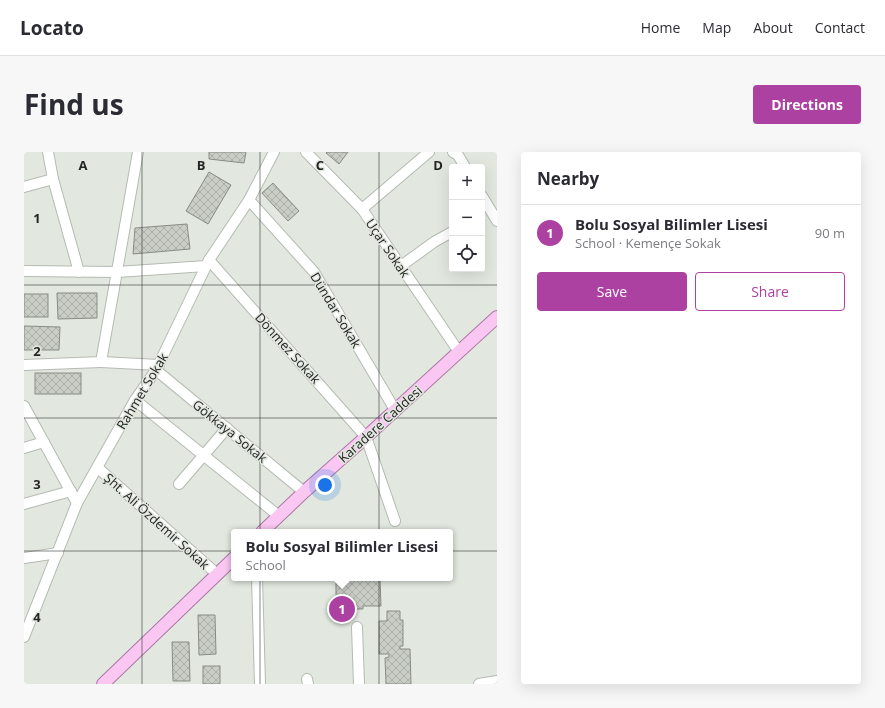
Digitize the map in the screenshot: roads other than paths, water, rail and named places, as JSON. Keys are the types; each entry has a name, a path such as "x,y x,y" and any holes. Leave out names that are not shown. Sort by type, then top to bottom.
{"main road":[{"name":"Karadere Caddesi","path":"265,529 497,317"},
{"path":"103,684 231,561"}],"street":[{"path":"48,152 53,179 79,272"},
{"path":"101,362 138,152"},
{"name":"Rahmet Sokak","path":"24,637 78,503 135,400 158,368 207,263 249,200 274,152"},
{"name":"Uçar Sokak","path":"306,152 362,209 459,352"},
{"path":"362,209 429,152"},
{"path":"453,152 458,155 463,164"},
{"path":"24,186 53,179"},
{"name":"Dündar Sokak","path":"249,200 314,272 395,410"},
{"path":"485,200 497,221"},
{"path":"485,214 492,211"},
{"path":"401,266 434,242 449,234"},
{"path":"24,271 117,272 207,263"},
{"name":"Dönmez Sokak","path":"207,263 366,437"},
{"path":"24,364 101,362 158,368"},
{"name":"Gökkaya Sokak","path":"158,368 304,492"},
{"path":"135,400 279,516"},
{"path":"24,406 78,503"},
{"path":"179,484 227,428"},
{"path":"366,437 394,521"},
{"path":"24,448 44,442"},
{"name":"Şht. Ali Özdemir Sokak","path":"98,468 217,574"},
{"path":"24,504 71,491"},
{"path":"24,558 58,553"},
{"path":"257,581 260,684"},
{"path":"357,627 359,684"},
{"path":"480,684 497,681"}],"place":[{"name":"Bolu Sosyal Bilimler Lisesi","path":"342,609"}]}
